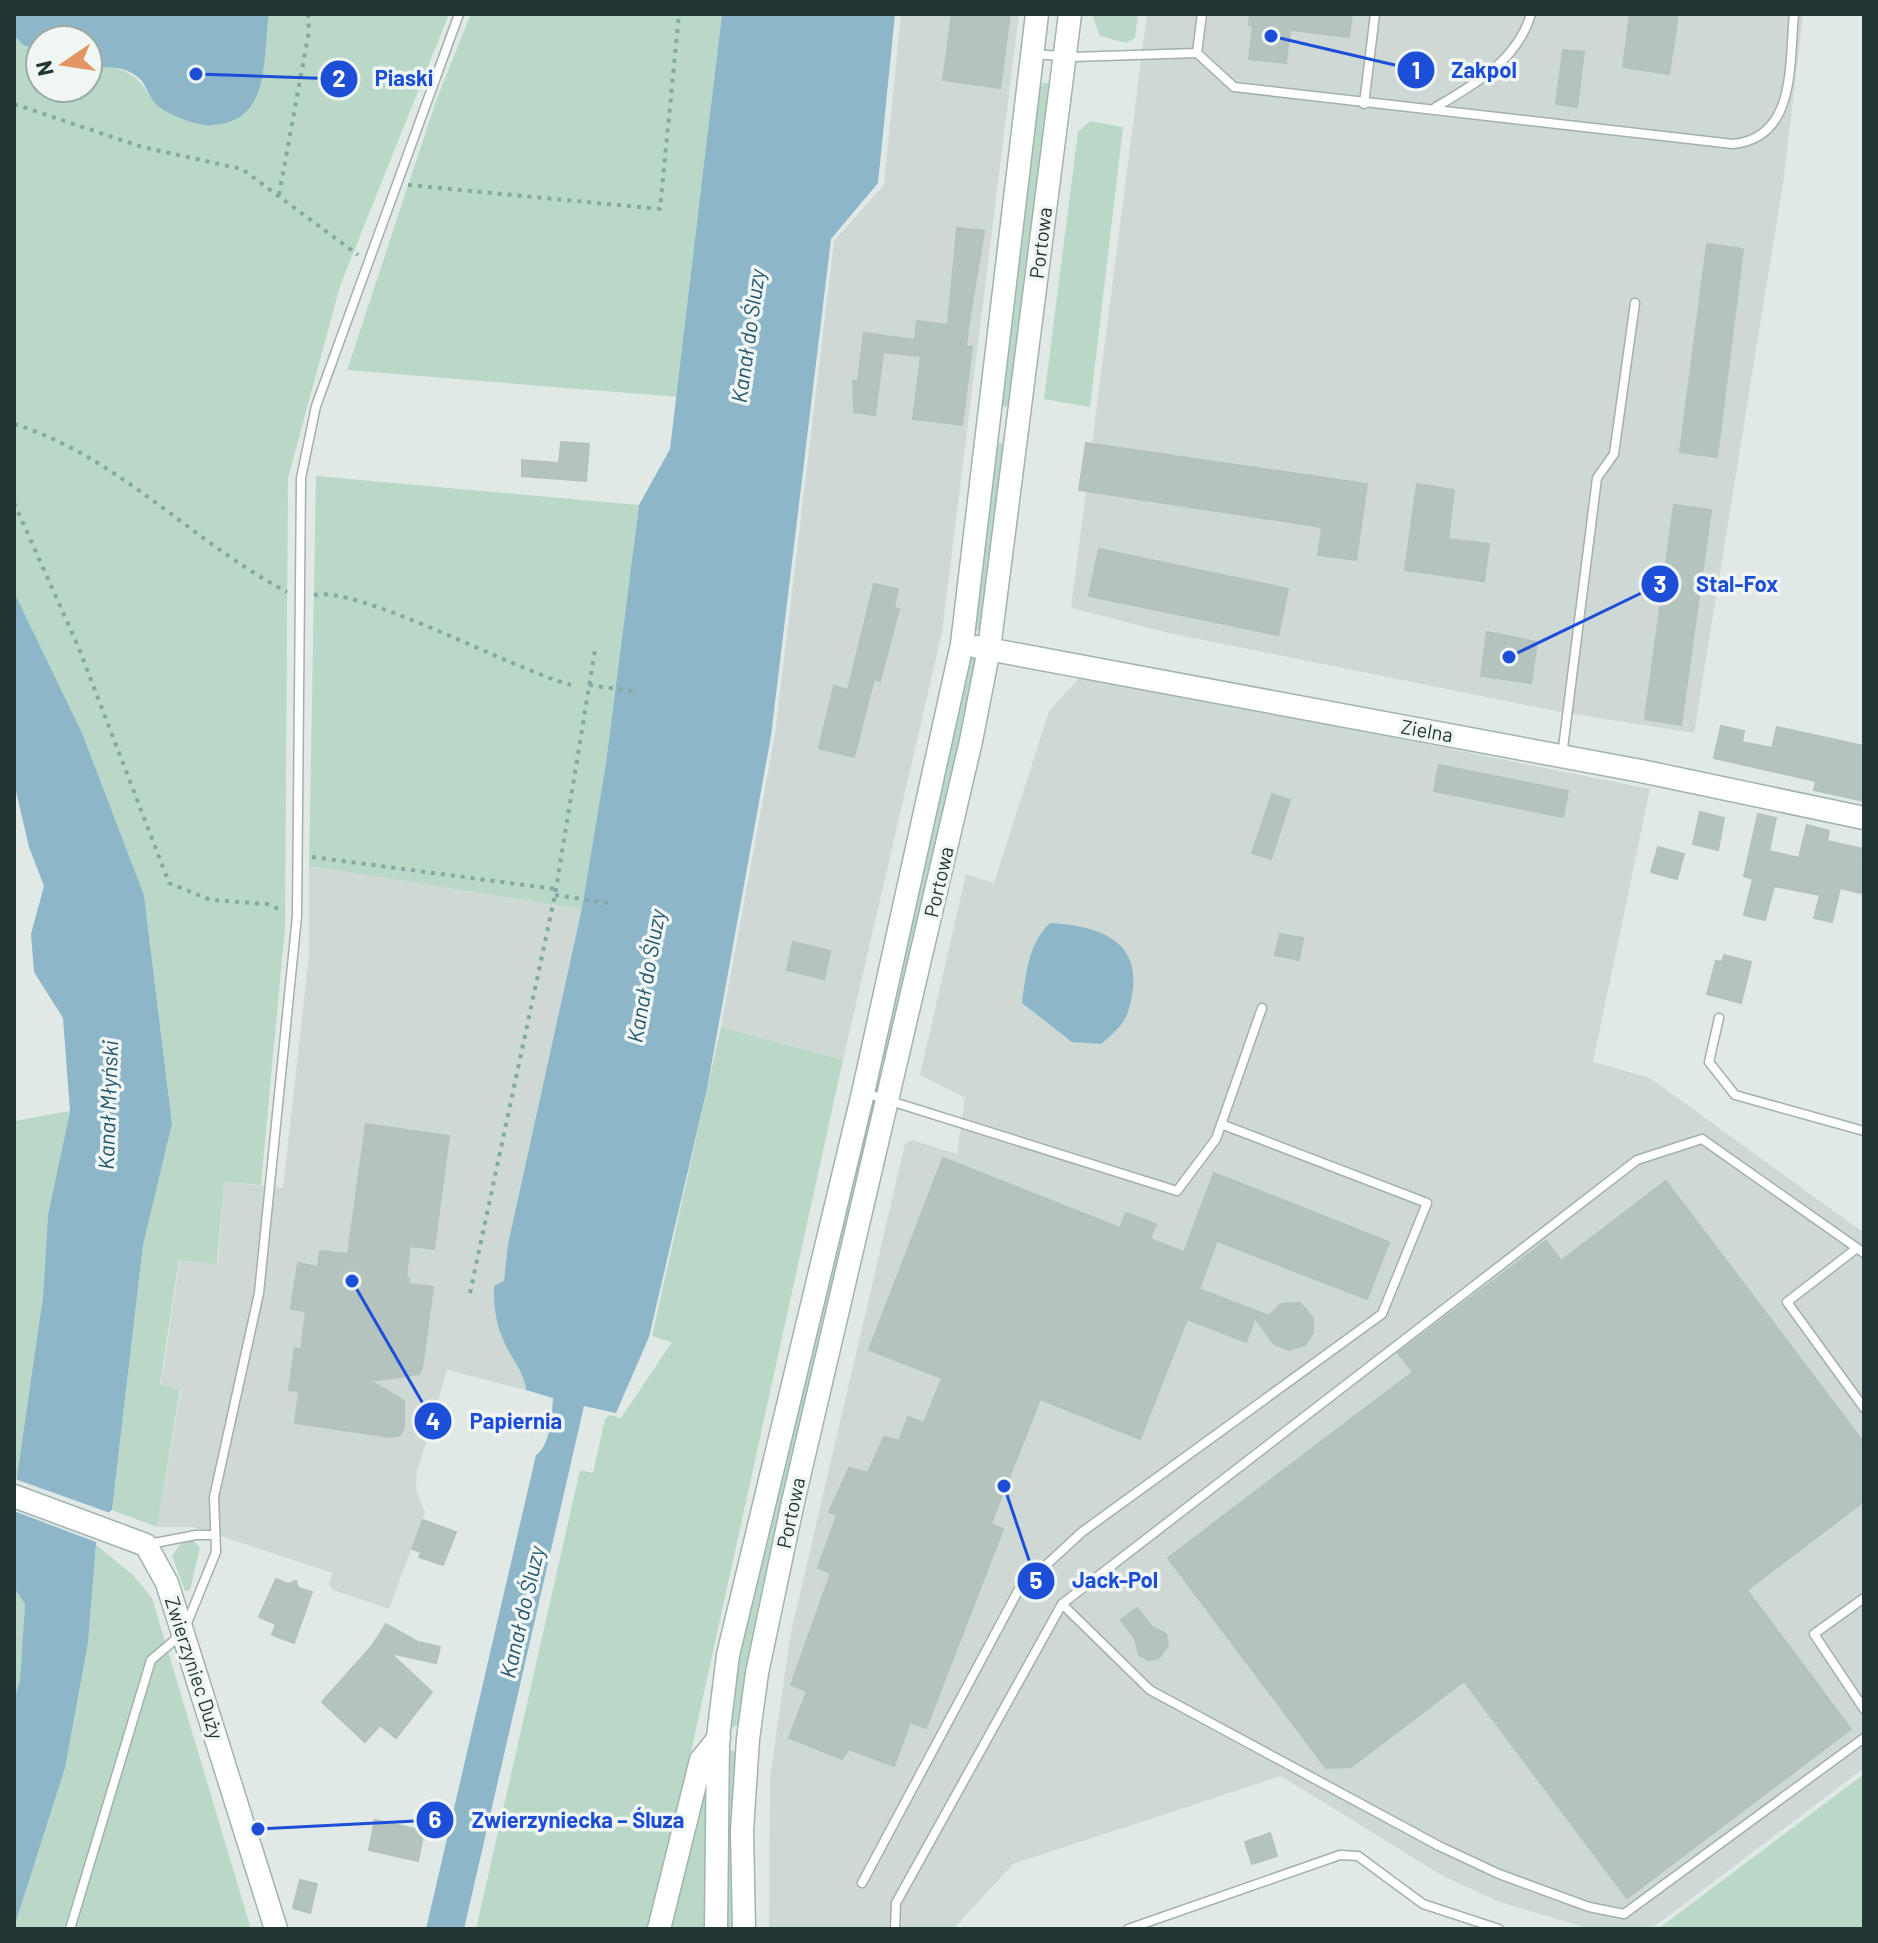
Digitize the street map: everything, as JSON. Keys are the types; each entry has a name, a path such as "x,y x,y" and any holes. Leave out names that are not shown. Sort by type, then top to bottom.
{"street":[{"name":"Portowa","path":"716,1929 718,1737 728,1655 863,1093 962,644 1037,14"},
{"name":"Portowa","path":"744,1929 742,1831 748,1739 757,1673 793,1502 971,741 989,649 1070,14"},
{"path":"988,425 1016,428"},
{"name":"Zielna","path":"962,644 1562,756 1864,818"},
{"path":"14,1496 146,1545"},
{"name":"Zwierzyniec Duży","path":"146,1545 167,1583 276,1929"},
{"path":"659,1929 701,1760 718,1737 748,1739"}],"lane":[{"path":"70,1929 151,1660 183,1633 216,1552 214,1497 259,1293 297,916 301,478 316,406 394,184 459,14"},
{"path":"1197,53 1202,14"},
{"path":"1364,104 1375,14"},
{"path":"1435,108 1498,66 1514,50 1531,14"},
{"path":"1032,53 1065,56 1197,53 1234,87 1364,104 1435,108 1746,143 1766,133 1781,114 1794,14"},
{"path":"1562,756 1597,478 1614,454 1635,303"},
{"path":"863,1093 1177,1191 1216,1139 1262,1008"},
{"path":"1719,1018 1709,1062 1735,1095 1864,1131"},
{"path":"862,1883 1018,1591 1082,1532 1382,1314 1427,1203 1221,1124"},
{"path":"895,1929 896,1903 1062,1604 1637,1160 1702,1139 1860,1250 1787,1302 1864,1408"},
{"path":"146,1545 196,1535 215,1535"},
{"path":"1864,1598 1814,1634 1864,1709"},
{"path":"1062,1604 1150,1690 1439,1846 1499,1874 1589,1907 1624,1914 1864,1738"},
{"path":"1128,1929 1340,1855 1358,1856 1423,1904 1499,1929"}],"path":[{"path":"279,195 309,31 308,14"},
{"path":"394,184 660,209 679,14"},
{"path":"14,104 142,147 242,169 368,263"},
{"path":"14,424 72,448 141,491 252,574 298,597 329,592 408,620 537,676 571,685"},
{"path":"14,503 78,646 169,883 211,900 267,904 297,916"},
{"path":"470,1293 555,892 595,650"},
{"path":"589,685 638,692"},
{"path":"298,855 555,892 608,903"}],"shaded area":[{"path":"901,14 1019,14 942,632 843,1060 721,1027 775,734 834,241 884,185"},
{"path":"1147,14 1803,14 1784,177 1694,733 1561,712 1169,633 1071,608"},
{"path":"1082,675 1650,789 1593,1062 1650,1078 1864,1233 1864,1768 1651,1929 1590,1929 1500,1902 1443,1876 1281,1776 1013,1864 953,1929 769,1929 770,1776 791,1632 905,1144 912,1140 957,1154 965,1098 920,1075 966,874 994,883 1049,711"},
{"path":"309,866 582,909 508,1244 504,1281 526,1390 447,1370 417,1472 416,1489 425,1512 389,1609 333,1590 329,1584 333,1573 193,1527 157,1527 181,1390 161,1384 180,1260 218,1264 224,1182 283,1188 309,955"}],"green space":[{"path":"269,14 449,14 340,286 288,478 285,927 261,1185 224,1182 217,1264 179,1260 160,1384 180,1390 157,1527 112,1510 143,1244 172,1124 144,895 82,733 14,592 14,35 24,45 24,104 104,104 104,68 112,68 136,79 157,105 265,40"},
{"path":"471,14 722,14 678,397 347,370 436,101"},
{"path":"1092,14 1138,14 1135,38 1126,43 1100,36"},
{"path":"1043,83 1048,83 1050,95 1012,402 1006,407 1002,406 1000,397 1038,93"},
{"path":"1090,121 1123,127 1090,407 1044,399 1078,132"},
{"path":"999,443 1003,444 1006,452 983,628 974,632 994,449"},
{"path":"316,476 639,505 606,763 582,909 309,866"},
{"path":"971,655 978,662 889,1056 884,1061 879,1060"},
{"path":"721,1027 843,1060 652,1929 476,1929 580,1470 593,1473 605,1419 610,1415 621,1418 672,1342 652,1336"},
{"path":"70,1111 48,1215 43,1297 19,1478 14,1476 14,1121"},
{"path":"866,1118 872,1118 740,1723 732,1728 730,1706 736,1663"},
{"path":"192,1539 200,1548 190,1590 185,1591 172,1556 182,1542"},
{"path":"96,1545 132,1574 152,1598 251,1929 14,1929 65,1768 88,1643"},
{"path":"14,1588 25,1604 20,1680 14,1701"},
{"path":"729,1750 734,1751 737,1759 735,1929 724,1929 726,1759"},
{"path":"1864,1774 1864,1929 1658,1929"},
{"path":"706,1781 705,1929 668,1929"}],"water":[{"path":"14,14 269,14 264,67 255,100 246,112 232,121 213,125 192,122 168,113 152,99 140,79 122,69 104,68 104,24 24,24 24,45 14,35"},
{"name":"Kanał do Śluzy","path":"722,14 895,14 878,183 831,239 771,736 707,1089 649,1337 616,1413 584,1406 464,1929 426,1929 536,1455 544,1445 551,1421 553,1398 526,1390 502,1337 495,1312 494,1286 504,1281 508,1244 582,908 606,763 639,505 670,449"},
{"name":"Kanał Młyński","path":"14,592 82,733 144,895 172,1124 143,1245 112,1510 98,1520 88,1643 65,1768 14,1928 14,1701 20,1680 25,1604 14,1588 14,1498 43,1297 48,1215 70,1111 63,1018 34,972 31,934 44,886 29,847 14,783"},
{"path":"1050,923 1096,931 1109,937 1128,957 1133,971 1130,1007 1120,1026 1101,1044 1072,1042 1022,1003 1033,950"}],"pier":[{"path":"15,1479 113,1514 102,1522 101,1544 14,1511"}],"building":[{"path":"952,14 1010,14 1000,88 943,80"},
{"path":"1250,14 1352,14 1349,37 1290,30 1286,63 1249,59 1253,25 1249,25"},
{"path":"1630,14 1678,14 1669,74 1623,67"},
{"path":"1563,50 1584,52 1577,107 1556,104"},
{"path":"957,228 984,231 968,328 966,347 972,347 962,425 913,419 921,356 883,352 875,415 854,412 853,381 858,381 864,333 915,340 917,321 948,325"},
{"path":"1707,244 1743,249 1717,457 1680,452"},
{"path":"561,442 589,444 586,481 522,476 522,460 559,463"},
{"path":"1086,443 1367,484 1356,560 1318,555 1322,527 1079,490"},
{"path":"1417,484 1454,490 1448,539 1489,544 1484,581 1405,570"},
{"path":"1674,505 1711,510 1681,725 1645,719"},
{"path":"1099,549 1288,589 1278,635 1089,596"},
{"path":"874,584 898,589 894,608 899,609 880,681 874,679 854,757 819,748 834,686 848,690"},
{"path":"1487,632 1537,642 1531,683 1481,676"},
{"path":"1721,726 1744,731 1742,742 1772,748 1777,727 1864,746 1864,801 1814,790 1816,781 1714,758"},
{"path":"1439,765 1568,791 1563,817 1434,791"},
{"path":"1272,794 1290,800 1271,859 1252,853"},
{"path":"1700,812 1724,818 1718,850 1693,844"},
{"path":"1758,814 1776,818 1769,851 1799,858 1807,825 1829,831 1827,841 1864,849 1861,893 1840,888 1832,922 1814,918 1820,895 1774,886 1765,920 1744,915 1753,879 1744,876"},
{"path":"1658,847 1684,854 1677,879 1651,872"},
{"path":"1280,934 1303,938 1299,960 1275,955"},
{"path":"793,942 830,951 824,979 787,970"},
{"path":"1724,955 1751,962 1741,1003 1707,994 1716,961 1722,962"},
{"path":"366,1124 449,1136 434,1249 410,1246 406,1277 409,1278 408,1284 433,1287 422,1368 419,1374 371,1381 404,1401 404,1427 400,1435 390,1437 295,1423 299,1391 289,1390 295,1348 301,1350 306,1311 291,1309 298,1263 318,1267 320,1251 348,1254"},
{"path":"943,1158 1120,1228 1126,1213 1156,1224 1150,1239 1184,1252 1214,1173 1389,1242 1367,1299 1217,1241 1199,1289 1269,1316 1281,1304 1300,1303 1313,1318 1313,1333 1305,1345 1289,1350 1274,1344 1255,1318 1246,1342 1187,1319 1140,1439 1040,1399 991,1524 1003,1529 926,1728 910,1722 894,1766 849,1749 842,1759 789,1738 807,1691 791,1685 831,1573 818,1568 837,1515 829,1512 849,1468 868,1473 884,1437 899,1441 908,1417 924,1423 942,1378 869,1350"},
{"path":"1666,1181 1864,1443 1864,1501 1747,1590 1851,1729 1627,1898 1464,1681 1351,1767 1326,1768 1168,1558 1413,1372 1398,1353 1546,1241 1561,1261"},
{"path":"423,1520 456,1532 443,1565 419,1557 421,1552 412,1549"},
{"path":"276,1579 288,1584 296,1581 298,1588 312,1592 294,1643 272,1635 276,1624 259,1617"},
{"path":"1137,1608 1152,1627 1166,1634 1168,1645 1159,1658 1148,1660 1139,1655 1135,1639 1121,1620"},
{"path":"386,1624 418,1642 440,1647 436,1663 390,1653 432,1692 396,1738 380,1725 365,1742 322,1702 372,1646"},
{"path":"375,1820 424,1831 418,1861 369,1850"},
{"path":"1270,1833 1277,1856 1252,1864 1245,1842"},
{"path":"300,1880 317,1884 310,1913 293,1908"}],"place":[{"name":"Zakpol","path":"1271,36"},
{"name":"Piaski","path":"196,74"},
{"name":"Stal-Fox","path":"1509,657"},
{"name":"Papiernia","path":"352,1281"},
{"name":"Jack-Pol","path":"1004,1486"},
{"name":"Zwierzyniecka – Śluza","path":"258,1829"}]}
